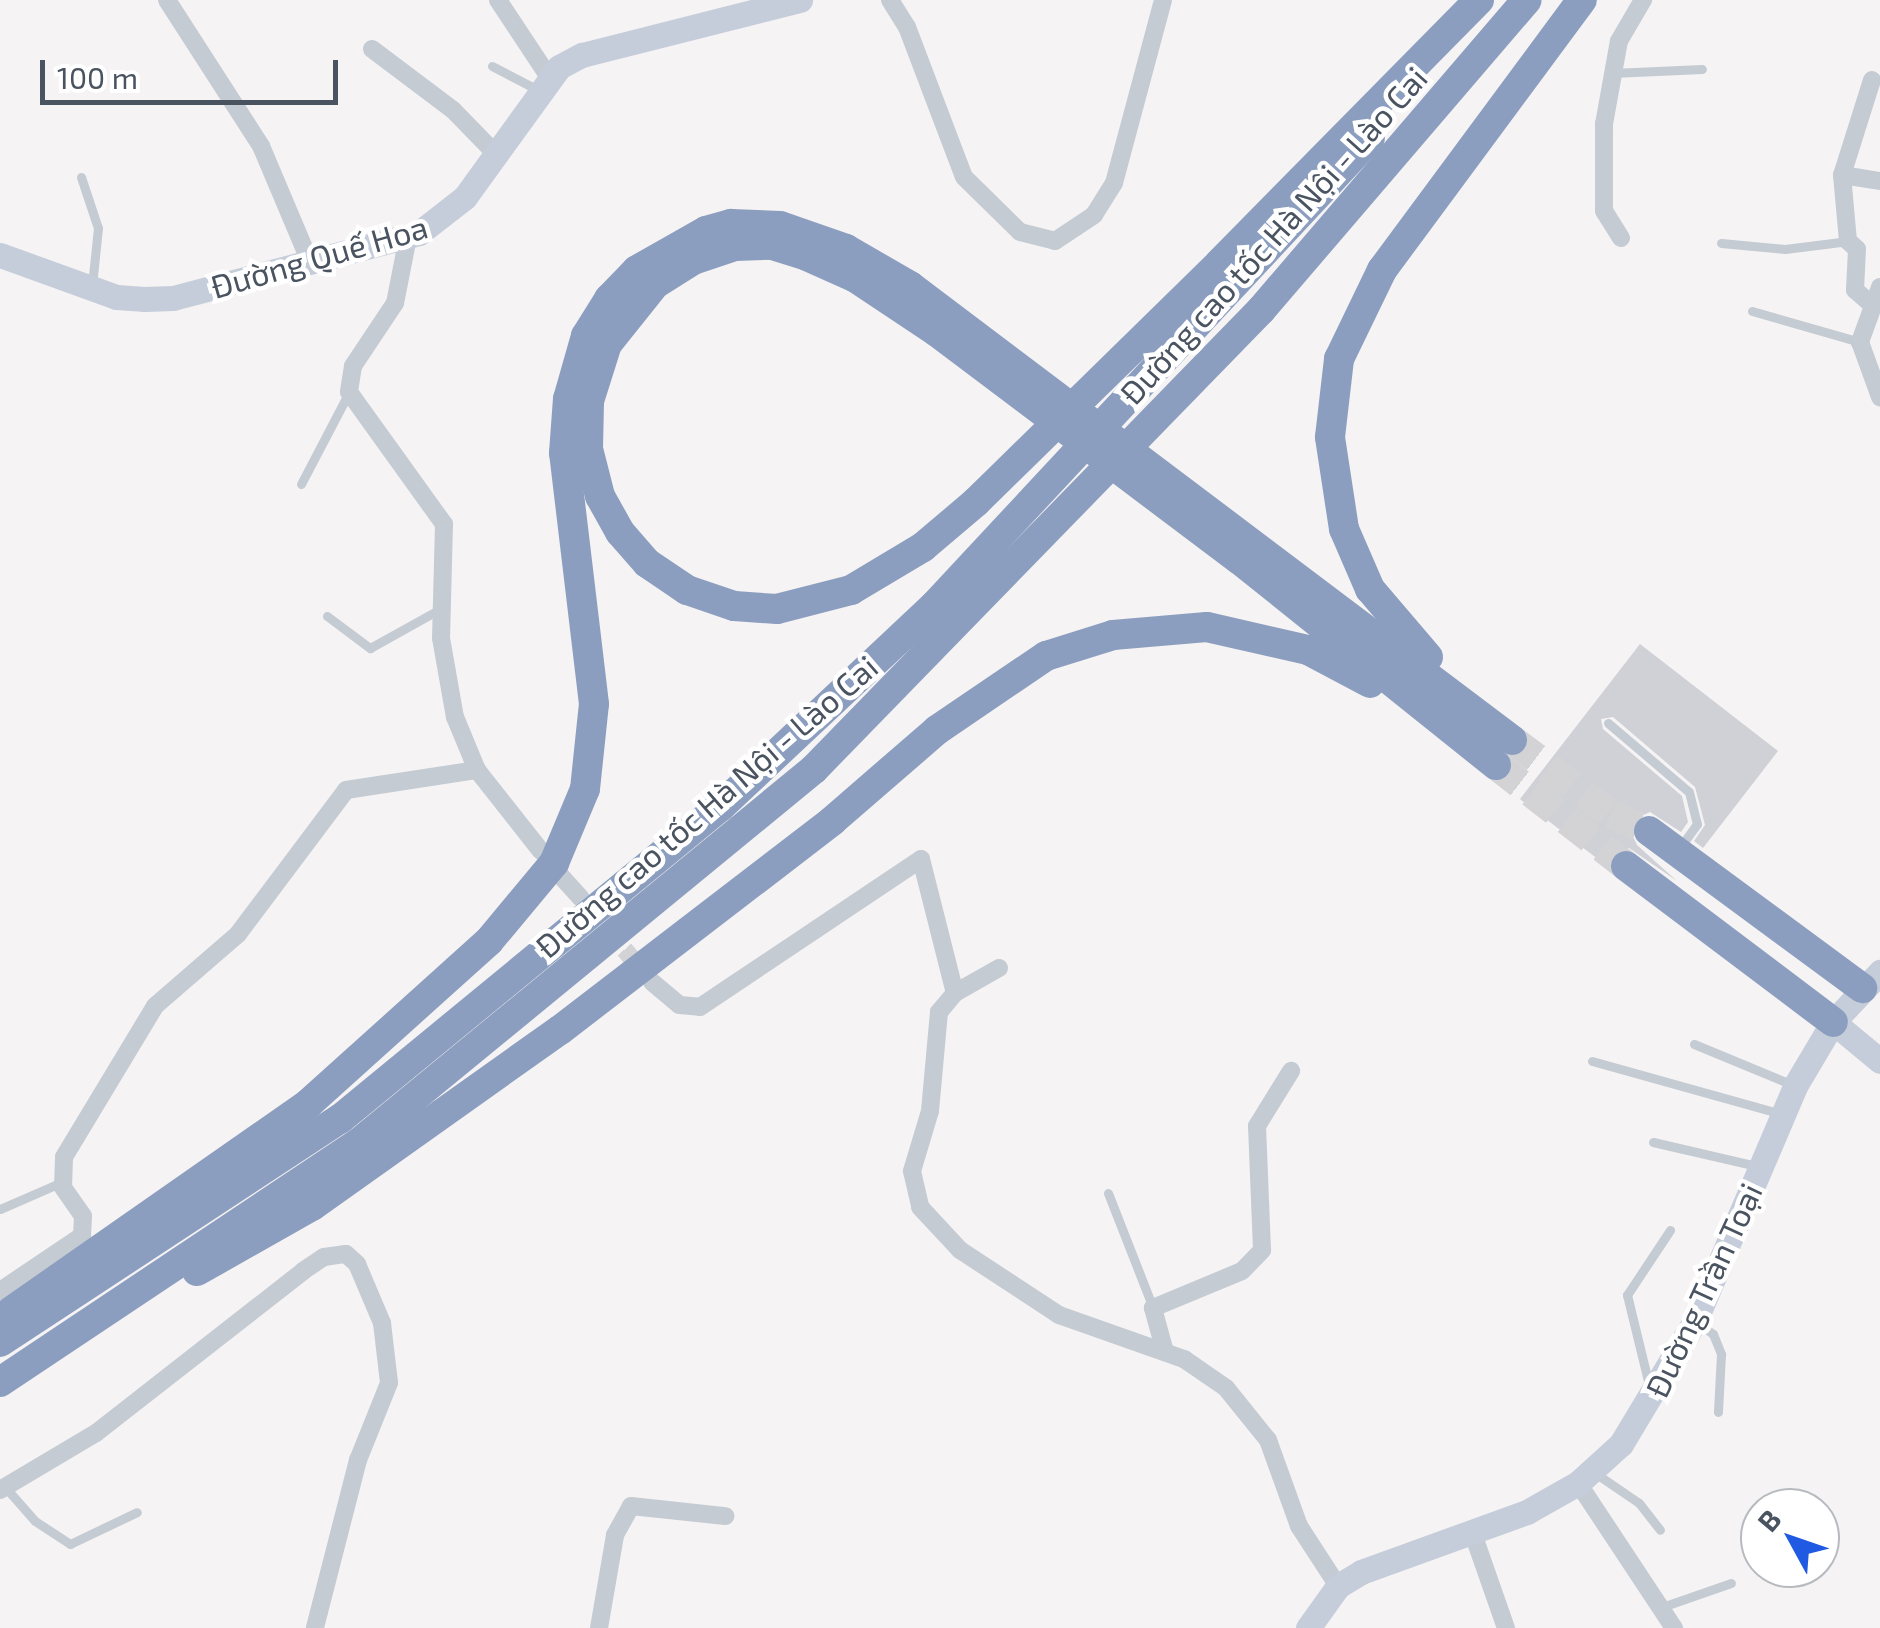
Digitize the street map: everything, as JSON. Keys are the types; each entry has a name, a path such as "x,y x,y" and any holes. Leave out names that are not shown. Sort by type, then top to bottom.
{"highway":[{"path":"943,323 836,268 772,245 736,246 680,268 628,312 606,344 589,401 588,449 600,496 620,532 647,563 687,590 734,606 776,610 819,602 891,569 976,502 1478,0"},
{"name":"Đường cao tốc Hà Nội - Lào Cai","path":"0,1342 340,1119 720,807 867,671 1058,478 1491,0"},
{"name":"Đường cao tốc Hà Nội - Lào Cai","path":"0,1382 360,1141 814,768 1261,310 1527,0"},
{"path":"1504,753 1365,581 1332,472 1332,393 1363,298 1582,0"},
{"path":"0,1319 308,1104 490,941 562,850 585,789 594,704 564,453 568,399 586,336 609,299 680,242 731,224 757,223 846,249 1248,550 1504,753"},
{"path":"82,1329 312,1206 620,984 938,730 1046,656 1113,634 1174,626 1281,642 1504,753"},
{"path":"1649,831 1874,987"},
{"path":"1626,866 1833,1022"}],"street":[{"path":"167,0 261,146 310,262"},
{"path":"498,0 543,84"},
{"name":"Đường Quế Hoa","path":"0,255 116,297 173,298 408,236 445,218 543,84 582,54 800,0"},
{"path":"890,0 907,27 964,178 1020,232 1055,241 1094,215 1114,182 1163,0"},
{"path":"1621,238 1604,212 1609,73 1625,25 1643,0"},
{"path":"372,48 453,110 495,153"},
{"path":"1872,80 1842,175 1848,241 1857,249 1855,290 1876,295 1860,342 1880,397"},
{"path":"1842,175 1880,181"},
{"path":"408,236 395,303 352,366 349,392 444,524 440,609 446,679 477,770 540,851"},
{"path":"0,1291 82,1236 83,1216 62,1182 64,1157 155,1006 238,934 346,790 477,770"},
{"path":"652,982 679,1005 700,1007 921,859 955,994"},
{"path":"560,875 581,898"},
{"path":"999,968 955,994 939,1012 930,1111 912,1170 920,1206 960,1250 1042,1305 1165,1352 1213,1376 1255,1420 1275,1455 1299,1526 1338,1586"},
{"name":"Đường Trần Toại","path":"1308,1628 1338,1586 1384,1560 1527,1512 1585,1477 1622,1444 1654,1398 1695,1321 1795,1086 1833,1022 1874,987"},
{"path":"1833,1022 1880,1061"},
{"path":"1165,1352 1153,1308 1242,1272 1262,1250 1257,1126 1291,1071"},
{"path":"2,1488 96,1433 314,1264 346,1254 358,1264 382,1323 389,1382 358,1460 314,1628"},
{"path":"1585,1477 1674,1628"},
{"path":"599,1628 615,1535 630,1506 725,1516"},
{"path":"1472,1531 1506,1628"}],"lane":[{"path":"492,66 543,84"},
{"path":"1609,73 1702,69"},
{"path":"81,178 98,228 92,288"},
{"path":"1721,242 1785,248 1848,241"},
{"path":"1752,311 1860,342"},
{"path":"301,484 349,392"},
{"path":"327,616 370,648 440,609"},
{"path":"1608,723 1693,800 1696,824 1678,849"},
{"path":"1694,1044 1795,1086"},
{"path":"1592,1061 1782,1114"},
{"path":"1652,1142 1760,1166"},
{"path":"0,1210 62,1182"},
{"path":"1108,1192 1153,1308"},
{"path":"1654,1398 1627,1294 1670,1230"},
{"path":"1695,1321 1712,1334 1721,1354 1718,1412"},
{"path":"1585,1477 1639,1504 1660,1530"},
{"path":"2,1488 35,1521 70,1544 137,1512"},
{"path":"1662,1607 1731,1582"}],"building":[{"path":"1640,644 1778,751 1703,848 1694,841 1705,825 1695,787 1613,717 1601,719 1603,729 1682,796 1688,822 1681,832 1650,812 1635,819 1630,830 1637,845 1677,881 1629,848 1612,854 1608,867 1520,799"}],"tunnel":[{"path":"1512,740 1611,814 1649,831"},
{"path":"1496,765 1626,866"},
{"path":"607,929 645,974"}]}
